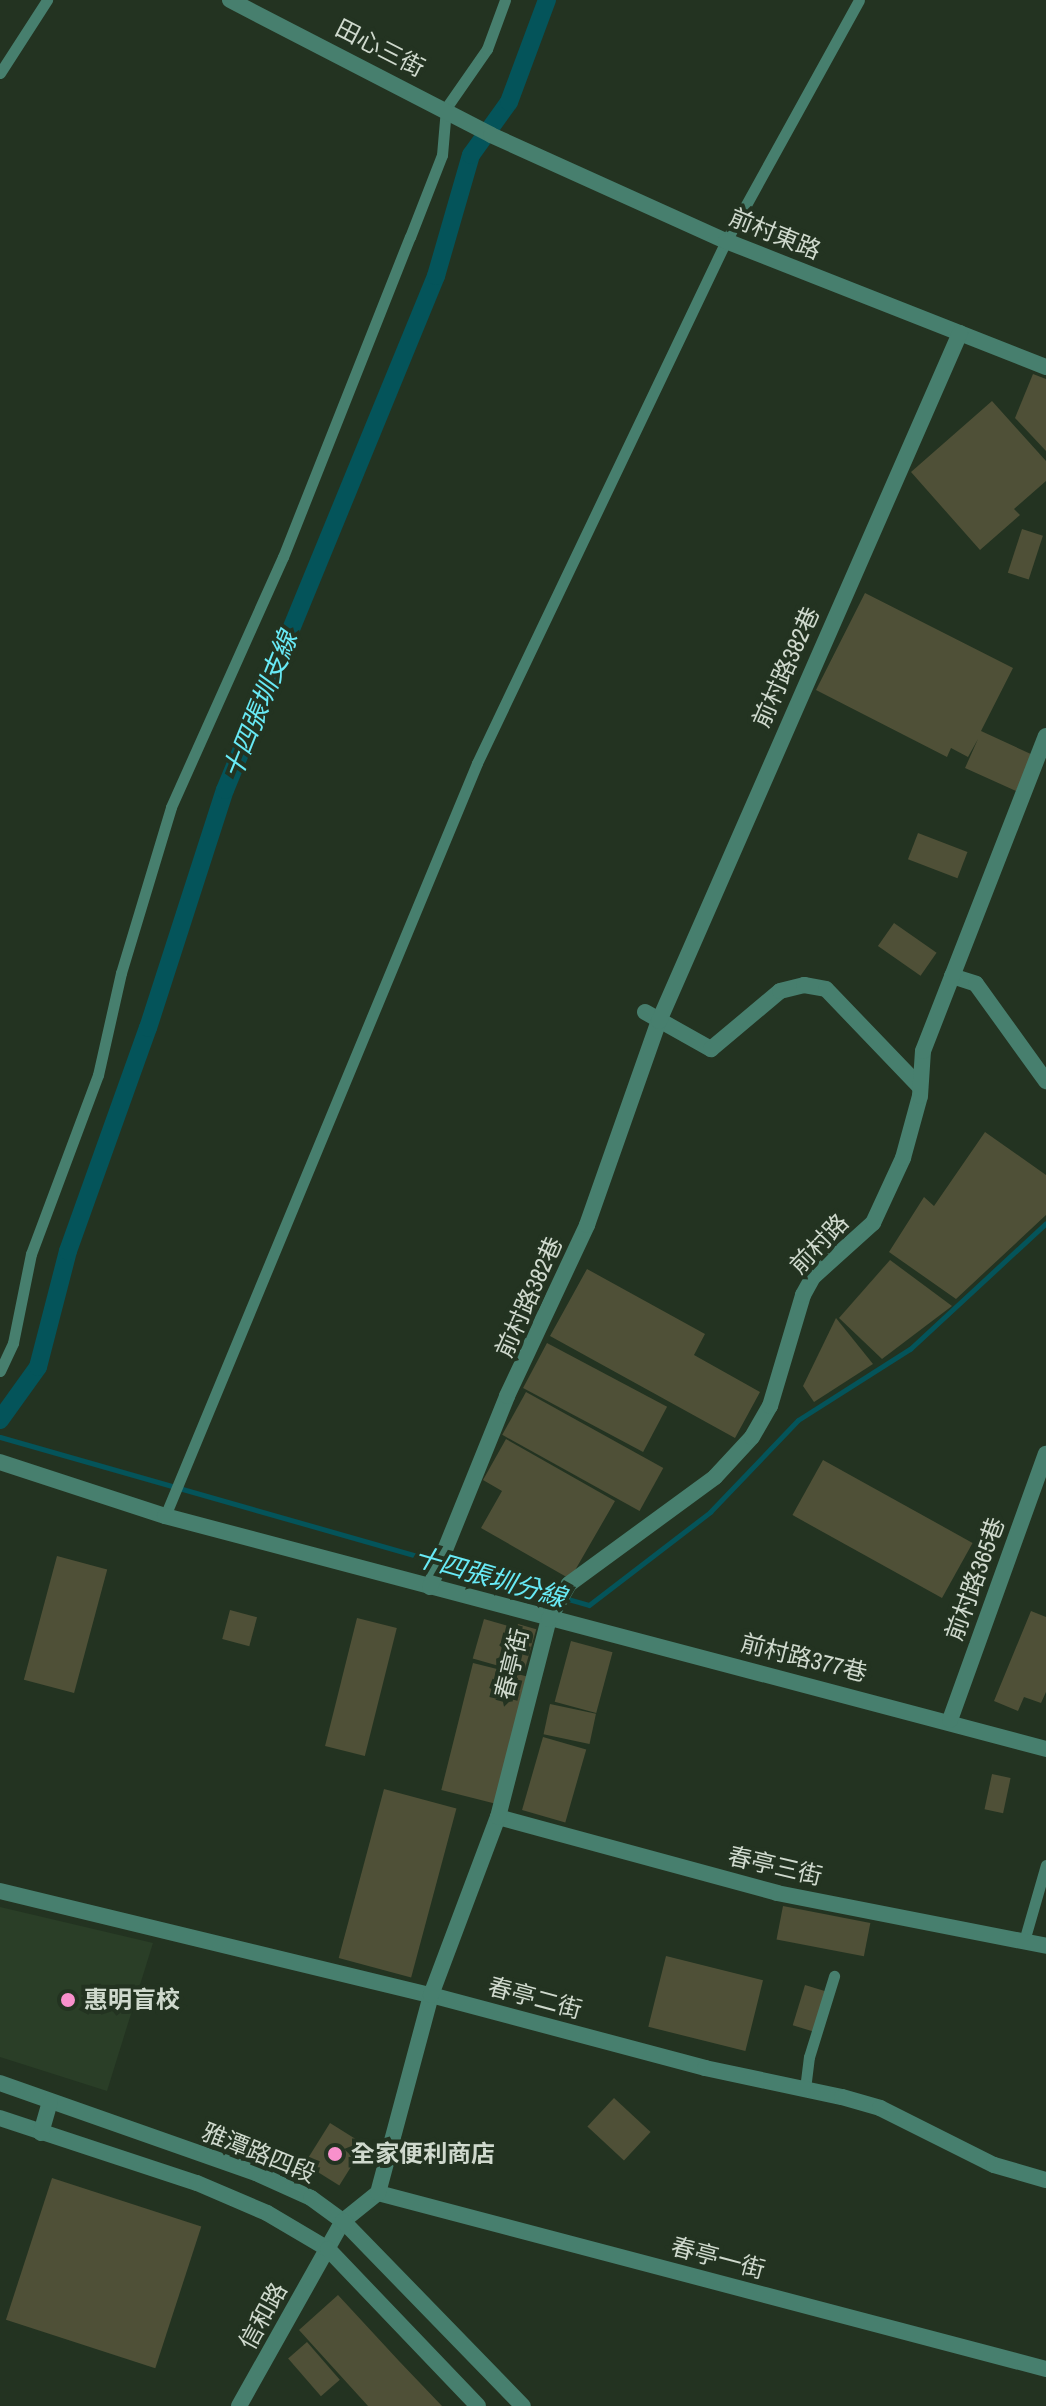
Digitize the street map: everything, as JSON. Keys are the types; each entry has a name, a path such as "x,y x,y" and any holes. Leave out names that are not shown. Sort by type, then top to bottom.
{"street":[{"name":"田心三街","path":"230,0 446,108 463,121"},
{"name":"前村東路","path":"463,121 726,241 1046,367"},
{"name":"前村路382巷","path":"430,1587 507,1396 587,1225 652,1017 960,333"},
{"name":"前村路","path":"549,1619 569,1584 715,1477 752,1437 770,1406 813,1277 873,1223 903,1158 920,1087 923,1051 1046,736"},
{"path":"952,976 976,984 1046,1081"},
{"path":"652,1017 711,1049 780,991 804,985 826,989 920,1087"},
{"name":"前村路365巷","path":"950,1720 1046,1454"},
{"name":"春亭街","path":"0,1462 165,1516 549,1619 498,1817 431,1995 378,2193"},
{"name":"前村路377巷","path":"549,1619 950,1720 1046,1749"},
{"name":"春亭三街","path":"498,1817 777,1893 1046,1946"},
{"name":"春亭二街","path":"0,1891 431,1995 705,2068 880,2108 994,2165 1046,2180"},
{"name":"雅潭路四段","path":"0,2083 256,2173 311,2198 343,2221 523,2406"},
{"path":"41,2133 50,2101"},
{"path":"0,2118 197,2183 267,2213 328,2249 478,2406"},
{"path":"328,2249 343,2221 378,2193"},
{"name":"春亭一街","path":"378,2193 1046,2369"},
{"name":"信和路","path":"239,2406 328,2249"}],"lane":[{"path":"0,73 47,0"},
{"path":"0,1371 13,1343 31,1254 98,1075 121,973 171,807 283,557 410,237 442,155 446,108 487,49 505,0"},
{"path":"165,1516 477,763 726,241 859,0"},
{"path":"1024,1941 1046,1865"},
{"path":"805,2089 809,2057 834,1976"}],"shaded area":[{"name":"惠明盲校","path":"0,1907 153,1943 107,2091 0,2057"}],"building":[{"path":"1033,374 1046,379 1046,451 1015,418"},
{"path":"992,401 1046,461 1046,481 1014,509 1020,515 980,550 911,472"},
{"path":"1022,529 1043,536 1029,580 1008,573"},
{"path":"865,593 1013,668 981,731 1033,755 1016,791 965,768 978,739 968,757 951,748 947,757 816,690"},
{"path":"918,833 967,852 957,878 908,859"},
{"path":"894,923 937,953 921,976 878,946"},
{"path":"985,1132 1046,1175 1046,1215 956,1299 889,1252 924,1197 934,1206"},
{"path":"890,1260 952,1306 882,1359 839,1318"},
{"path":"587,1269 705,1334 694,1355 760,1392 735,1438 550,1336"},
{"path":"836,1318 873,1364 814,1402 803,1386"},
{"path":"547,1343 667,1407 643,1452 523,1388"},
{"path":"526,1392 663,1468 640,1511 502,1435"},
{"path":"506,1439 615,1501 570,1579 481,1528 502,1491 483,1480"},
{"path":"823,1460 973,1543 942,1598 792,1515"},
{"path":"57,1556 107,1569 74,1693 24,1680"},
{"path":"230,1610 257,1617 249,1646 222,1639"},
{"path":"1031,1611 1046,1617 1046,1692 1041,1703 1024,1697 1018,1711 994,1701"},
{"path":"357,1618 397,1628 365,1756 325,1746"},
{"path":"484,1619 516,1628 504,1668 473,1658"},
{"path":"518,1624 536,1629 524,1673 505,1668"},
{"path":"571,1641 613,1652 596,1713 555,1702"},
{"path":"473,1663 528,1677 497,1804 441,1790"},
{"path":"550,1704 596,1714 590,1744 544,1734"},
{"path":"543,1737 586,1749 565,1822 522,1810"},
{"path":"992,1774 1011,1778 1003,1813 985,1809"},
{"path":"384,1789 456,1808 411,1977 339,1958"},
{"path":"783,1906 870,1923 864,1956 777,1939"},
{"path":"666,1956 763,1980 745,2051 648,2027"},
{"path":"805,1985 828,1992 816,2032 793,2025"},
{"path":"614,2098 651,2132 624,2161 587,2127"},
{"name":"全家便利商店","path":"330,2123 365,2145 339,2185 305,2164"},
{"path":"52,2178 201,2227 155,2368 6,2320"},
{"path":"338,2295 442,2406 368,2406 299,2330"},
{"path":"307,2342 340,2380 321,2396 288,2358"}],"waterway":[{"name":"十四張圳支線","path":"0,1420 38,1367 68,1251 148,1028 225,790 436,276 471,155 509,102 547,0"},
{"name":"十四張圳分線","path":"0,1437 589,1605 710,1512 798,1420 910,1349 1046,1223"}],"place":[{"name":"惠明盲校","path":"68,2000"},
{"name":"全家便利商店","path":"335,2154"}]}
